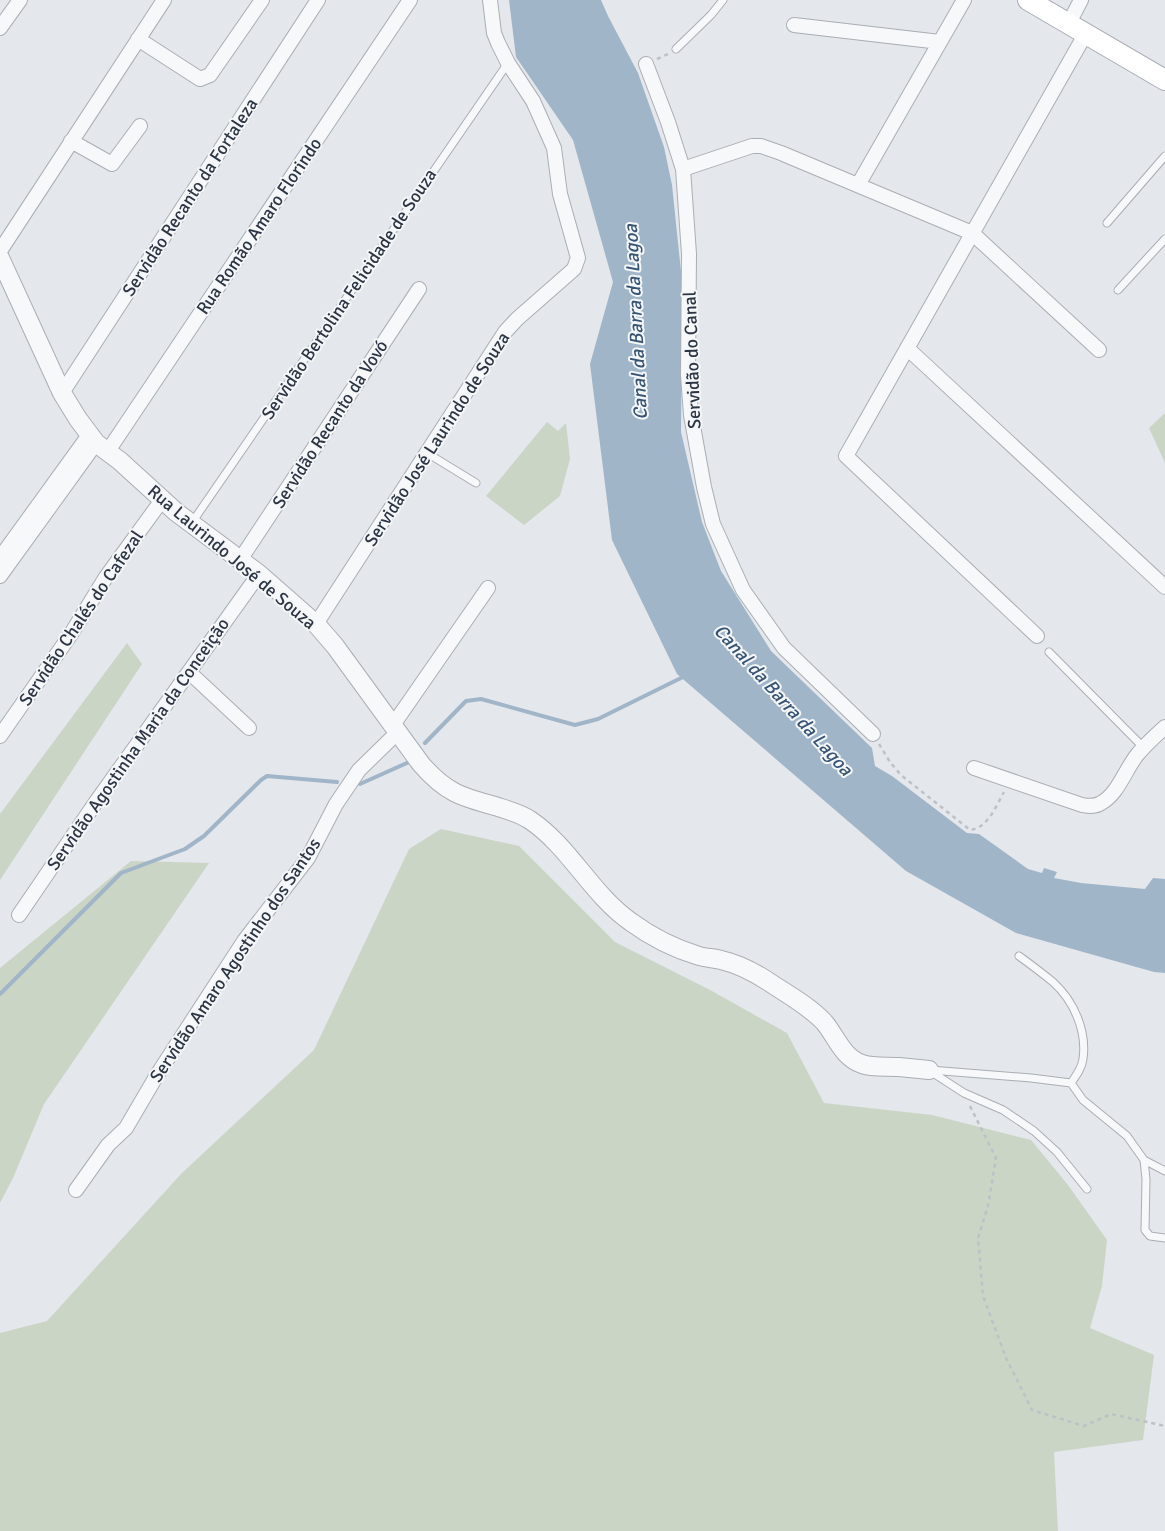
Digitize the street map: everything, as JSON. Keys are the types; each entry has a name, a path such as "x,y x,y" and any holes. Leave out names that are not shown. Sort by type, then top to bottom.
{"main road":[{"path":"1028,0 1165,80"}],"street":[{"path":"0,28 20,0"},
{"path":"0,251 164,0"},
{"path":"138,39 200,79 210,75 262,0"},
{"name":"Servidão Recanto da Fortaleza","path":"62,393 318,0"},
{"name":"Rua Romão Amaro Florindo","path":"98,443 410,0"},
{"path":"490,0 494,33 508,63"},
{"path":"858,185 964,0"},
{"path":"1037,636 846,456 972,233 1078,28 1081,0"},
{"path":"794,25 940,42"},
{"name":"Servidão José Laurindo de Souza","path":"316,624 505,332 574,269 578,258 560,194 554,148 533,101 508,63"},
{"name":"Servidão do Canal","path":"646,64 683,169 689,254 688,356 691,415 704,487 713,524 743,590 784,648 873,734"},
{"path":"71,141 112,164 140,126"},
{"path":"683,169 743,148 761,146 972,233 1099,350"},
{"name":"Rua Laurindo José de Souza","path":"0,258 62,393 98,443 191,525 259,574 316,624 421,764 443,786 455,794 528,818 552,838 590,884 612,907 631,923 674,946 700,956 741,966 767,981 824,1022 845,1053 862,1064 929,1070"},
{"name":"Servidão Recanto da Vovó","path":"240,560 419,289"},
{"path":"907,348 1165,587"},
{"path":"0,558 98,443"},
{"path":"0,576 98,443"},
{"name":"Servidão Chalés do Cafezal","path":"0,736 71,634 106,577 162,500"},
{"name":"Servidão Agostinha Maria da Conceição","path":"19,915 96,802 259,574"},
{"name":"Servidão Amaro Agostinho dos Santos","path":"76,1190 108,1144 126,1128 157,1075 244,941 308,858 336,804 359,770 395,728 488,588"},
{"path":"189,672 249,728"},
{"path":"974,768 1082,805 1092,806 1100,804 1106,799 1143,748 1165,727"}],"lane":[{"path":"676,49 711,15 722,0"},
{"name":"Servidão Bertolina Felicidade de Souza","path":"191,525 508,63"},
{"path":"1107,223 1165,156"},
{"path":"1118,290 1165,239"},
{"path":"427,454 476,484"},
{"path":"1049,652 1143,748"},
{"path":"1019,956 1054,983 1071,1004 1080,1023 1083,1034 1083,1060 1079,1071 1071,1083"},
{"path":"929,1070 1071,1083 1084,1100 1127,1136 1144,1160 1165,1171"},
{"path":"929,1070 964,1093 1003,1110 1034,1131 1057,1152 1087,1189"},
{"path":"1144,1160 1146,1179 1145,1230 1150,1236 1165,1238"}],"path":[{"path":"646,64 676,49"},
{"path":"873,734 890,762 901,775 970,830 977,829 985,824 1012,780"},
{"path":"964,1093 996,1158 988,1206 978,1238 983,1296 1006,1358 1032,1410 1084,1426 1112,1414 1165,1426"}],"green space":[{"path":"1165,413 1165,463 1149,428"},
{"path":"547,422 558,431 566,423 570,459 560,496 524,525 486,496"},
{"path":"127,643 142,664 0,880 0,814"},
{"path":"441,829 519,846 615,942 710,990 787,1033 824,1103 932,1115 1031,1140 1068,1185 1107,1240 1102,1286 1090,1328 1154,1355 1143,1440 1054,1452 1058,1531 0,1531 0,1333 47,1321 182,1173 314,1050 409,849"},
{"path":"131,861 209,863 44,1104 13,1178 0,1203 0,968"}],"water":[{"name":"Canal da Barra da Lagoa","path":"509,0 601,0 638,73 664,147 672,185 682,281 681,432 702,522 721,571 771,651 872,748 875,766 892,776 967,833 979,834 1028,869 1042,873 1044,868 1057,872 1054,878 1081,883 1145,889 1153,878 1165,879 1165,973 1154,972 1016,933 906,871 677,674 612,540 590,364 613,282 573,140 516,57"}],"waterway":[{"path":"425,743 466,701 481,699 575,725 598,719 685,676"},
{"path":"360,784 407,763"},
{"path":"0,994 121,873 185,849 204,836 267,776 337,782"}]}
